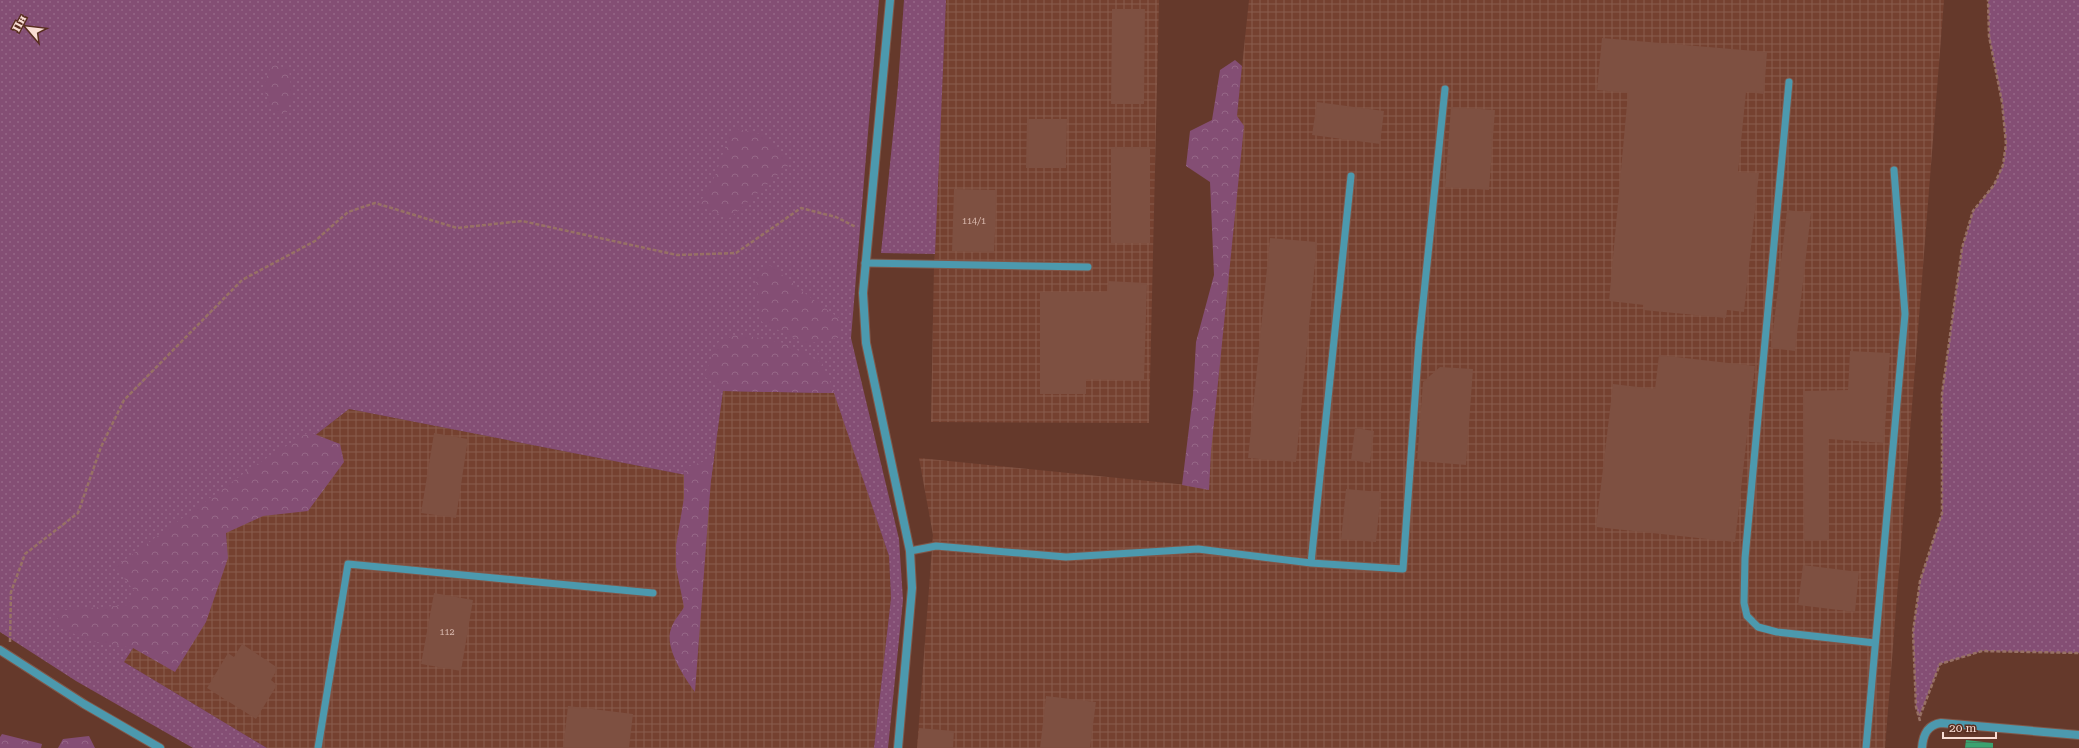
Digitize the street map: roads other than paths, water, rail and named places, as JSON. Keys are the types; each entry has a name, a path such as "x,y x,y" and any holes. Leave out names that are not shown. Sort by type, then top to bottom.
{"street":[{"path":"890,0 863,293 866,343 910,551 912,588 898,748"},
{"path":"0,650 84,704 160,748"},
{"path":"1922,748 1926,732 1941,722 2079,735"}],"lane":[{"path":"1789,82 1745,558 1744,603 1747,616 1758,626 1777,632 1875,644"},
{"path":"910,551 936,546 1066,557 1198,548 1311,563 1403,569 1419,342 1445,89"},
{"path":"1866,748 1905,314 1894,170"},
{"path":"1311,563 1351,176"},
{"path":"865,264 1088,268"},
{"path":"318,748 348,564 652,593"}]}
